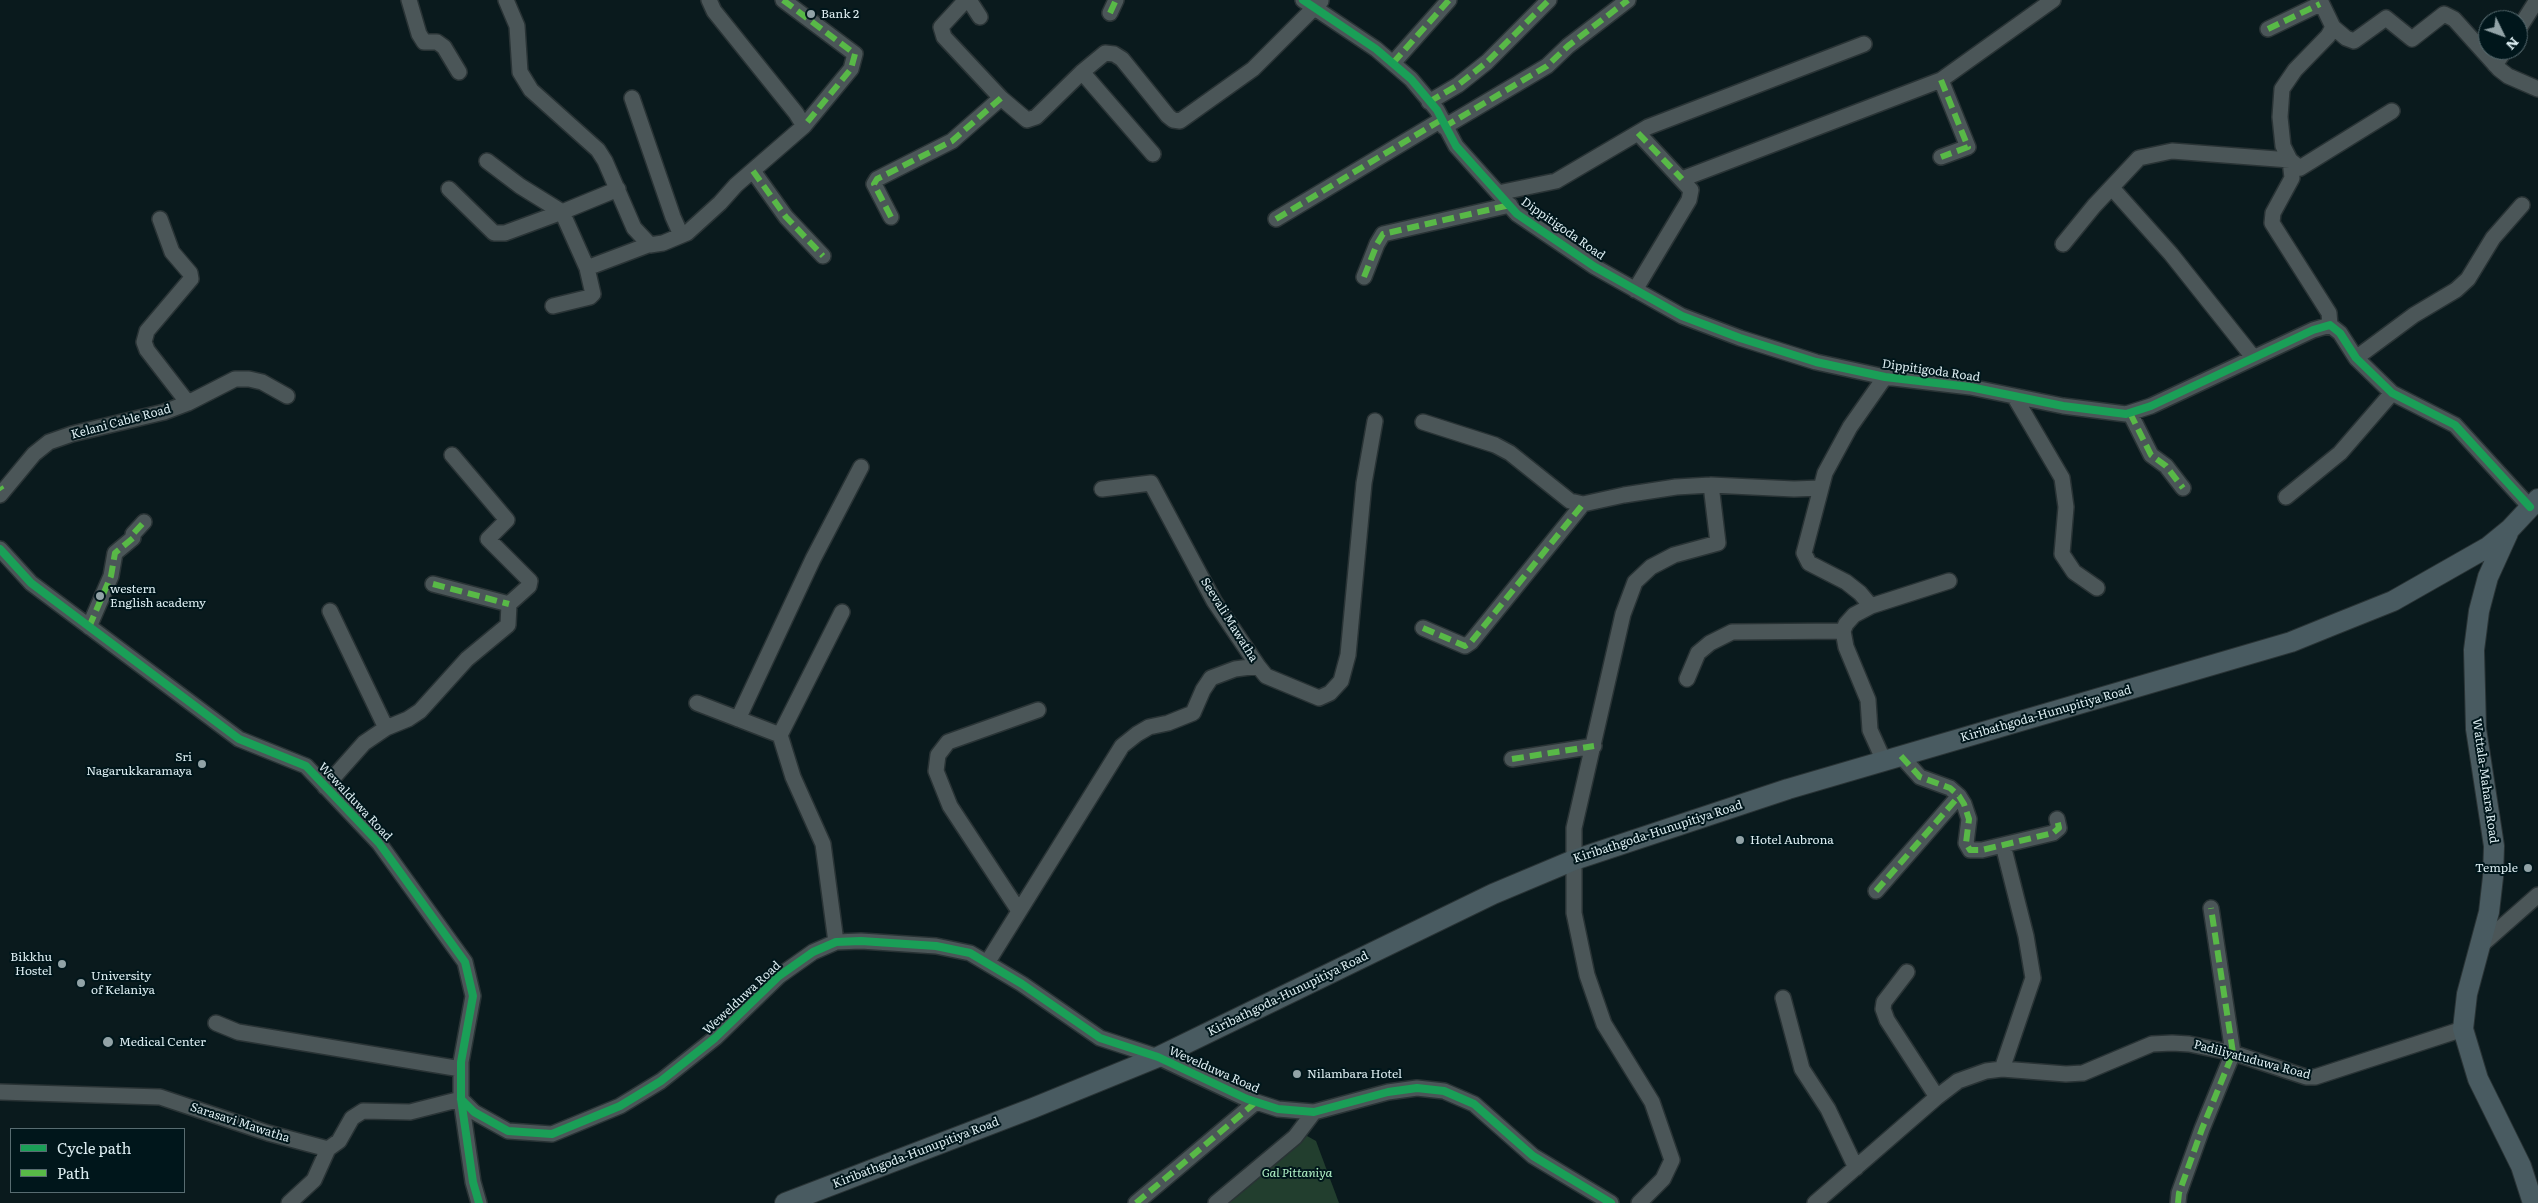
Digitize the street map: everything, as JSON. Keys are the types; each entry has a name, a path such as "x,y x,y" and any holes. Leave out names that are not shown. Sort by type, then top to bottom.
{"main road":[{"name":"Kiribathgoda-Hunupitiya Road","path":"785,1203 1032,1108 1158,1057 1493,894 1574,860 1893,758 2290,642 2393,601 2480,552 2510,529 2534,503"},
{"name":"Wattala-Mahara Road","path":"2510,529 2488,577 2479,611 2474,650 2476,729 2494,846 2494,877 2489,912 2478,947 2467,994 2463,1029 2478,1079 2521,1166 2533,1203"}],"street":[{"path":"410,0 419,34 424,42 437,42 444,47 459,72"},
{"path":"506,0 517,26 520,72 531,90 598,150 618,189 634,228 648,245"},
{"path":"709,0 714,11 796,113 804,126"},
{"path":"586,268 648,245 663,243 694,227 804,126 851,69 854,54 783,0"},
{"path":"980,17 968,0 941,30 944,37 1001,98 1027,120 1036,117 1082,72 1105,54 1114,54 1122,59 1168,116 1173,120 1180,121 1253,69 1314,3"},
{"path":"1393,64 1449,0"},
{"path":"1429,102 1458,85 1487,62 1549,0"},
{"path":"1276,218 1547,66 1568,46 1628,0"},
{"path":"1682,179 1941,80 2053,0"},
{"path":"2528,14 2537,0"},
{"path":"2268,29 2320,2 2332,27 2346,38 2354,41 2386,18 2412,39 2444,14 2454,19 2495,65 2508,76 2538,89"},
{"name":"Dippitigoda Road","path":"1314,3 1376,49 1411,79 1429,102 1456,146 1517,214 1596,267 1635,290 1682,316 1740,338 1816,362 1885,377 1970,387 2101,413 2130,412 2184,391 2253,357 2313,330 2330,325"},
{"path":"2332,27 2328,36 2295,70 2282,89 2280,117 2283,146 2290,160 2292,178 2273,213 2272,223 2324,304 2330,316 2330,325 2340,333 2356,358 2392,393 2455,425 2534,503"},
{"path":"1498,193 1556,181 1648,127 1864,44"},
{"path":"2495,65 2498,60"},
{"path":"1082,72 1153,154"},
{"path":"1941,80 1968,147 1941,157"},
{"path":"632,98 681,235"},
{"path":"891,217 874,184 877,179 952,141 1001,98"},
{"path":"2063,244 2094,206 2139,158 2172,151 2290,160 2300,168 2392,112"},
{"path":"1635,290 1689,200 1691,190 1638,133"},
{"path":"487,162 520,186 562,212 586,268 593,294 590,297 553,306"},
{"path":"753,171 786,217 823,256"},
{"path":"2112,188 2171,254 2253,357"},
{"path":"449,189 494,233 505,233 618,189"},
{"path":"1364,277 1376,244 1383,234 1510,205"},
{"path":"2356,358 2414,315 2468,279 2493,238 2522,205"},
{"path":"160,219 172,252 190,273 191,279 147,331 144,342 147,350 188,403"},
{"path":"1871,606 1860,593 1846,582 1809,563 1804,553 1821,488 1836,450 1885,377"},
{"name":"Kelani Cable Road","path":"1,491 34,454 49,442 72,434 164,412 188,403 235,379 249,379 262,382 287,396"},
{"path":"2286,497 2340,453 2392,393"},
{"path":"2014,396 2062,478 2066,507 2062,554 2074,572 2097,588"},
{"path":"2130,412 2151,455 2166,466 2183,488"},
{"path":"1258,666 1266,676 1319,698 1330,693 1341,681 1348,655 1364,483 1376,421"},
{"path":"1424,422 1495,445 1510,453 1570,501 1583,504 1676,487 1711,485 1821,488"},
{"path":"325,787 350,756 386,728 408,719 420,711 467,659 508,625 509,604 529,586 530,581 488,539 507,520 452,455"},
{"path":"738,719 813,559 861,467"},
{"name":"Seevali Mawatha","path":"987,963 1070,827 1128,740 1149,727 1168,723 1193,713 1202,690 1211,678 1235,670 1258,666 1214,601 1151,483 1102,489"},
{"path":"1639,1203 1663,1179 1672,1160 1652,1102 1604,1024 1587,975 1574,913 1574,828 1623,614 1635,582 1651,568 1674,555 1718,543 1711,485"},
{"path":"1423,628 1465,646 1471,642 1583,504"},
{"path":"89,627 111,576 115,553 132,538 133,534 144,522"},
{"name":"Wewalduwa Road","path":"0,549 31,583 239,739 306,766 379,843 465,962 473,996 461,1069 461,1099 473,1182 479,1203"},
{"path":"1949,581 1871,606 1854,615 1846,624 1843,631 1846,647 1868,700 1870,730 1893,758 1920,776 1950,788 1959,796 1964,804 1968,818 1966,843 1970,850 2003,845 2058,831 2057,819"},
{"path":"433,584 509,604"},
{"path":"330,611 386,728"},
{"path":"836,942 823,844 793,777 780,735 842,612"},
{"path":"1687,679 1698,653 1710,643 1732,632 1843,631"},
{"path":"698,703 780,735"},
{"path":"1019,910 950,806 936,771 938,755 948,742 1038,710"},
{"path":"1512,759 1594,746"},
{"path":"1876,891 1959,796"},
{"path":"2002,1068 2033,978 2026,936 2003,845"},
{"path":"2478,947 2538,895"},
{"path":"2178,1203 2179,1192 2202,1129 2233,1053 2212,908"},
{"name":"Wewelduwa Road","path":"461,1099 490,1122 508,1131 552,1134 582,1122 620,1106 661,1081 716,1038 779,976 813,952 836,942 861,941 936,946 970,953 1022,984 1100,1038 1158,1057"},
{"path":"1907,972 1884,1002 1883,1009 1887,1020 1937,1097"},
{"path":"1783,998 1802,1069 1828,1109 1856,1168"},
{"path":"216,1023 238,1032 461,1069"},
{"name":"Padiliyatuduwa Road","path":"1815,1203 1937,1097 1972,1075 2002,1068 2066,1074 2083,1073 2152,1044 2172,1043 2189,1044 2233,1053 2306,1076 2315,1077 2463,1029"},
{"name":"Wevelduwa Road","path":"1158,1057 1256,1102 1278,1108 1314,1112 1388,1092 1417,1088 1444,1091 1474,1104 1533,1156 1611,1203"},
{"name":"Sarasavi Mawatha","path":"0,1092 160,1097 268,1134 328,1149"},
{"path":"288,1203 314,1180 328,1149 339,1141 352,1118 363,1111 410,1112 461,1099"},
{"path":"1136,1203 1256,1102"},
{"path":"1216,1203 1295,1137 1314,1112"}],"green space":[{"name":"Gal Pittaniya","path":"1300,1132 1316,1141 1339,1203 1219,1203"}],"marked path":[{"path":"783,0 855,54 851,69 804,126"},
{"path":"1110,13 1116,0"},
{"path":"1393,63 1449,0"},
{"path":"1429,102 1458,85 1487,62 1549,0"},
{"path":"1444,127 1547,66 1568,46 1628,0"},
{"path":"2268,29 2320,4"},
{"path":"1941,80 1968,147 1941,157"},
{"path":"891,217 874,184 877,179 952,141 1001,98"},
{"path":"1276,219 1441,120"},
{"path":"1638,133 1682,179"},
{"path":"753,171 786,217 823,256"},
{"path":"1364,277 1383,234 1510,205"},
{"path":"2130,413 2151,455 2166,466 2183,488"},
{"path":"1423,628 1465,646 1471,642 1583,504"},
{"path":"89,627 111,576 115,553 133,538 133,534 144,522"},
{"path":"433,584 509,604"},
{"path":"1512,759 1594,746"},
{"path":"1901,756 1920,777 1950,788 1959,796 1969,819 1966,843 1970,850 1982,850 2053,833 2059,828 2057,819"},
{"path":"1876,891 1959,796"},
{"path":"2178,1203 2179,1193 2202,1129 2233,1053 2211,908"},
{"path":"1136,1203 1256,1102"}],"cycle path":[{"path":"1303,0 1376,49 1411,79 1437,110 1456,146 1517,214 1595,267 1682,316 1740,338 1816,362 1885,377 1970,387 2063,406 2126,414 2151,406 2313,330 2330,325 2340,333 2356,358 2392,393 2455,425 2530,507"},
{"path":"0,549 31,583 239,739 306,766 379,843 465,962 473,996 461,1062 461,1099 473,1182 479,1203"},
{"path":"461,1099 474,1112 508,1131 552,1134 620,1106 661,1081 715,1038 779,976 813,952 836,942 861,941 936,946 970,953 1022,984 1100,1038 1158,1057 1247,1099 1278,1109 1314,1112 1388,1092 1417,1088 1444,1091 1474,1104 1533,1156 1611,1203"}],"place":[{"name":"Bank 2","path":"811,14"},
{"name":"western English academy","path":"100,596"},
{"name":"Sri Nagarukkaramaya","path":"202,764"},
{"name":"Hotel Aubrona","path":"1740,840"},
{"name":"Temple","path":"2528,868"},
{"name":"Bikkhu Hostel","path":"62,964"},
{"name":"University of Kelaniya","path":"81,983"},
{"name":"Medical Center","path":"108,1042"},
{"name":"Nilambara Hotel","path":"1297,1074"}]}
